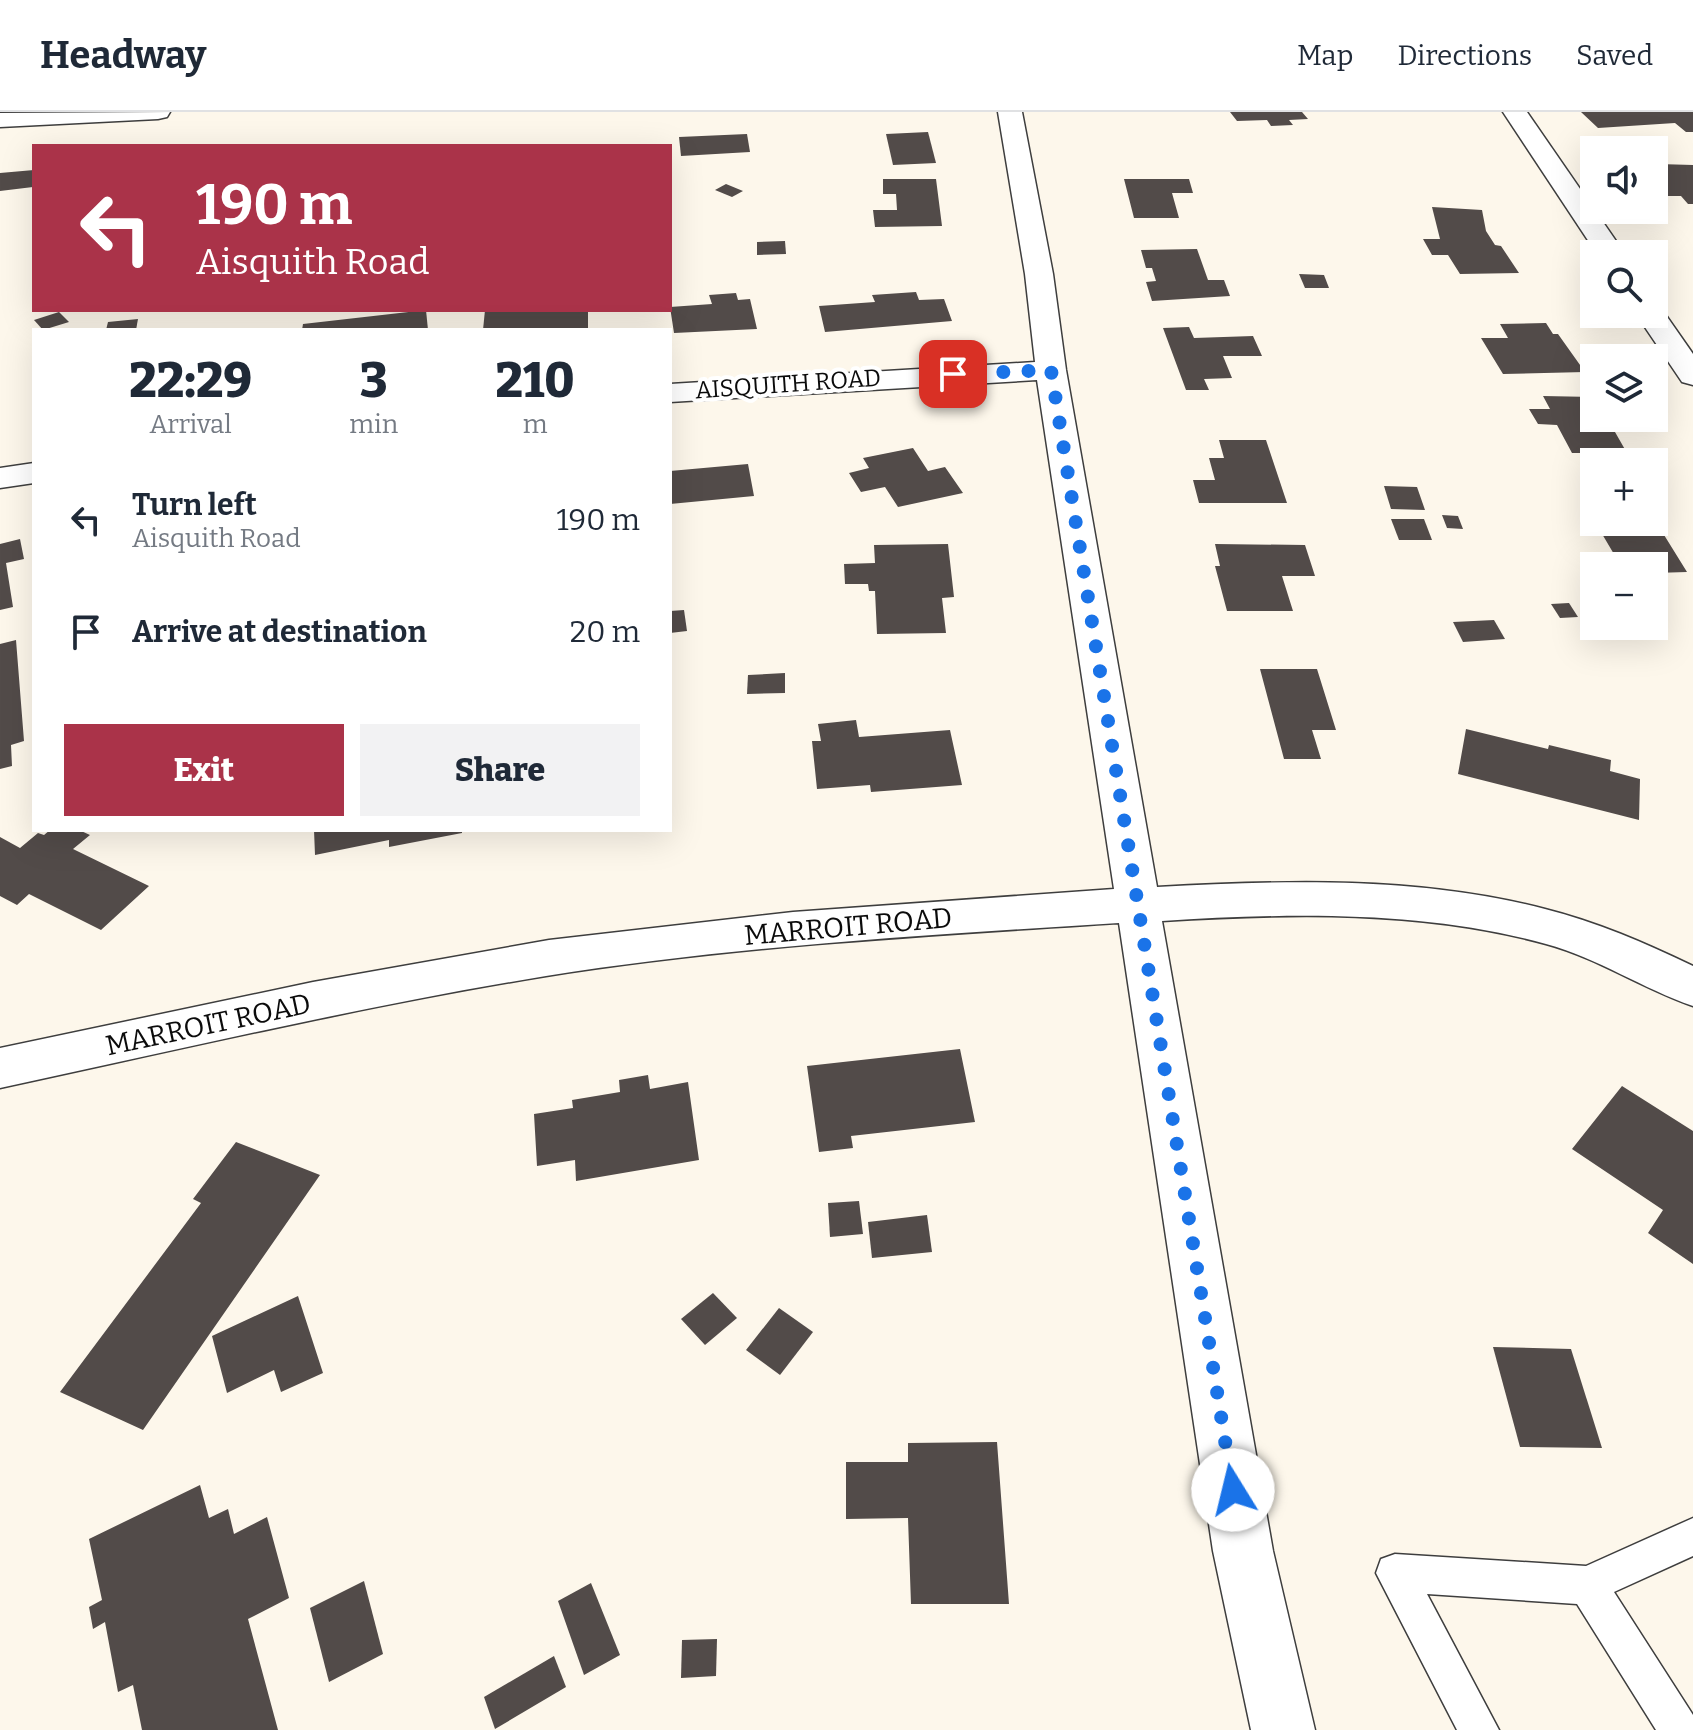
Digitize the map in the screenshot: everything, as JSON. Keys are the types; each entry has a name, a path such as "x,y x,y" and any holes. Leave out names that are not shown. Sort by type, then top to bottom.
{"street":[{"path":"0,120 158,112"},
{"path":"1010,112 1039,274 1051,370 1243,1551 1283,1730"},
{"path":"1515,112 1602,240"},
{"path":"1660,328 1693,376"},
{"name":"AISQUITH ROAD","path":"672,393 1051,370"},
{"path":"0,478 32,473"},
{"name":"MARROIT ROAD","path":"0,1068 354,992 629,947 978,914 1283,897 1353,898 1456,908 1554,928 1643,963 1693,987"}],"lane":[{"path":"1479,1730 1395,1573 1587,1585 1693,1537"},
{"path":"1587,1585 1679,1730"}],"building":[{"path":"1230,112 1302,112 1308,119 1289,120 1293,125 1271,126 1267,120 1237,121"},
{"path":"1581,112 1693,112 1693,132 1686,132 1675,123 1598,128"},
{"path":"928,132 936,163 893,165 886,134"},
{"path":"747,134 750,152 681,156 679,137"},
{"path":"1668,164 1693,165 1693,204 1688,204 1681,196 1668,196"},
{"path":"32,170 32,187 0,191 0,173"},
{"path":"883,179 936,179 942,226 875,227 873,210 897,210 896,194 883,194"},
{"path":"1124,179 1189,179 1193,193 1172,193 1179,218 1134,218"},
{"path":"726,184 743,191 732,197 715,190"},
{"path":"1432,207 1482,210 1486,231 1495,245 1501,246 1519,273 1460,274 1448,255 1432,255 1423,239 1440,239"},
{"path":"785,241 786,254 757,255 757,242"},
{"path":"1197,249 1208,280 1224,280 1230,296 1152,301 1146,282 1156,281 1152,268 1146,268 1141,250"},
{"path":"1299,274 1324,275 1329,288 1305,288"},
{"path":"916,292 919,300 944,299 952,321 825,332 819,306 875,302 872,295"},
{"path":"736,293 738,300 750,299 757,329 674,333 672,307 712,304 709,295"},
{"path":"59,312 69,322 41,328 34,320"},
{"path":"426,312 428,328 302,328 303,324"},
{"path":"485,312 588,312 588,328 483,328"},
{"path":"138,319 136,328 106,328 108,322"},
{"path":"1546,323 1580,365 1580,372 1503,374 1481,338 1508,338 1500,324"},
{"path":"1189,327 1194,338 1253,336 1262,356 1223,356 1232,378 1204,379 1209,390 1186,390 1163,328"},
{"path":"1543,396 1580,397 1580,432 1615,432 1624,448 1580,448 1580,453 1572,453 1557,425 1538,424 1529,409 1550,409"},
{"path":"1219,440 1266,440 1287,503 1199,503 1193,480 1215,480 1209,458 1224,458"},
{"path":"913,448 928,471 945,467 963,493 898,507 885,487 861,492 849,473 869,468 863,458"},
{"path":"748,464 754,496 672,504 672,471"},
{"path":"1384,486 1417,487 1425,510 1391,509"},
{"path":"1442,515 1458,516 1463,529 1447,528"},
{"path":"1391,519 1424,519 1432,540 1399,540"},
{"path":"1603,536 1665,536 1687,572 1668,573 1668,552 1613,552"},
{"path":"20,539 24,559 6,563 13,607 0,610 0,544"},
{"path":"948,544 954,597 942,598 946,633 877,634 875,591 869,591 868,584 845,584 844,564 875,563 874,545"},
{"path":"1215,544 1305,545 1315,576 1282,576 1293,611 1227,611 1215,566 1220,566"},
{"path":"1569,603 1578,617 1560,618 1551,604"},
{"path":"684,610 687,631 672,633 672,611"},
{"path":"1494,620 1505,639 1463,642 1453,622"},
{"path":"16,640 24,741 11,745 12,766 0,769 0,644"},
{"path":"1260,669 1317,669 1336,730 1312,730 1321,759 1284,759"},
{"path":"785,673 785,693 747,694 748,675"},
{"path":"856,720 859,737 950,730 962,785 871,792 870,785 817,789 812,741 821,741 818,724"},
{"path":"1466,729 1548,749 1549,745 1611,760 1610,771 1640,779 1639,820 1458,774"},
{"path":"48,832 83,832 90,835 73,849 149,886 101,930 29,894 17,905 0,896 0,837 20,848 38,833 44,835"},
{"path":"314,832 462,832 389,847 389,840 315,855"},
{"path":"960,1049 975,1122 851,1136 853,1148 819,1152 807,1066"},
{"path":"648,1075 650,1089 688,1082 699,1160 576,1181 575,1160 537,1166 534,1114 573,1108 572,1100 620,1092 619,1080"},
{"path":"1622,1086 1693,1131 1693,1264 1648,1233 1663,1210 1572,1149"},
{"path":"236,1142 320,1175 143,1430 60,1392 201,1203 193,1199"},
{"path":"859,1201 863,1234 830,1237 828,1203"},
{"path":"927,1215 932,1252 872,1258 868,1222"},
{"path":"713,1293 737,1318 705,1345 681,1319"},
{"path":"298,1296 323,1373 281,1392 274,1370 227,1393 212,1336"},
{"path":"779,1308 813,1332 780,1375 746,1350"},
{"path":"1493,1347 1571,1349 1602,1448 1520,1447"},
{"path":"997,1442 1009,1604 911,1604 908,1518 846,1519 846,1462 908,1462 908,1443"},
{"path":"200,1485 209,1518 228,1509 234,1534 267,1517 289,1598 248,1619 278,1730 142,1730 133,1685 118,1692 105,1622 93,1629 89,1607 102,1600 89,1539"},
{"path":"364,1581 383,1654 329,1682 310,1608"},
{"path":"591,1583 620,1655 584,1675 558,1601"},
{"path":"717,1639 716,1676 681,1678 682,1640"},
{"path":"554,1656 566,1687 495,1729 484,1697"}],"route":[{"path":"953,374 1051,370 1233,1490"}]}
